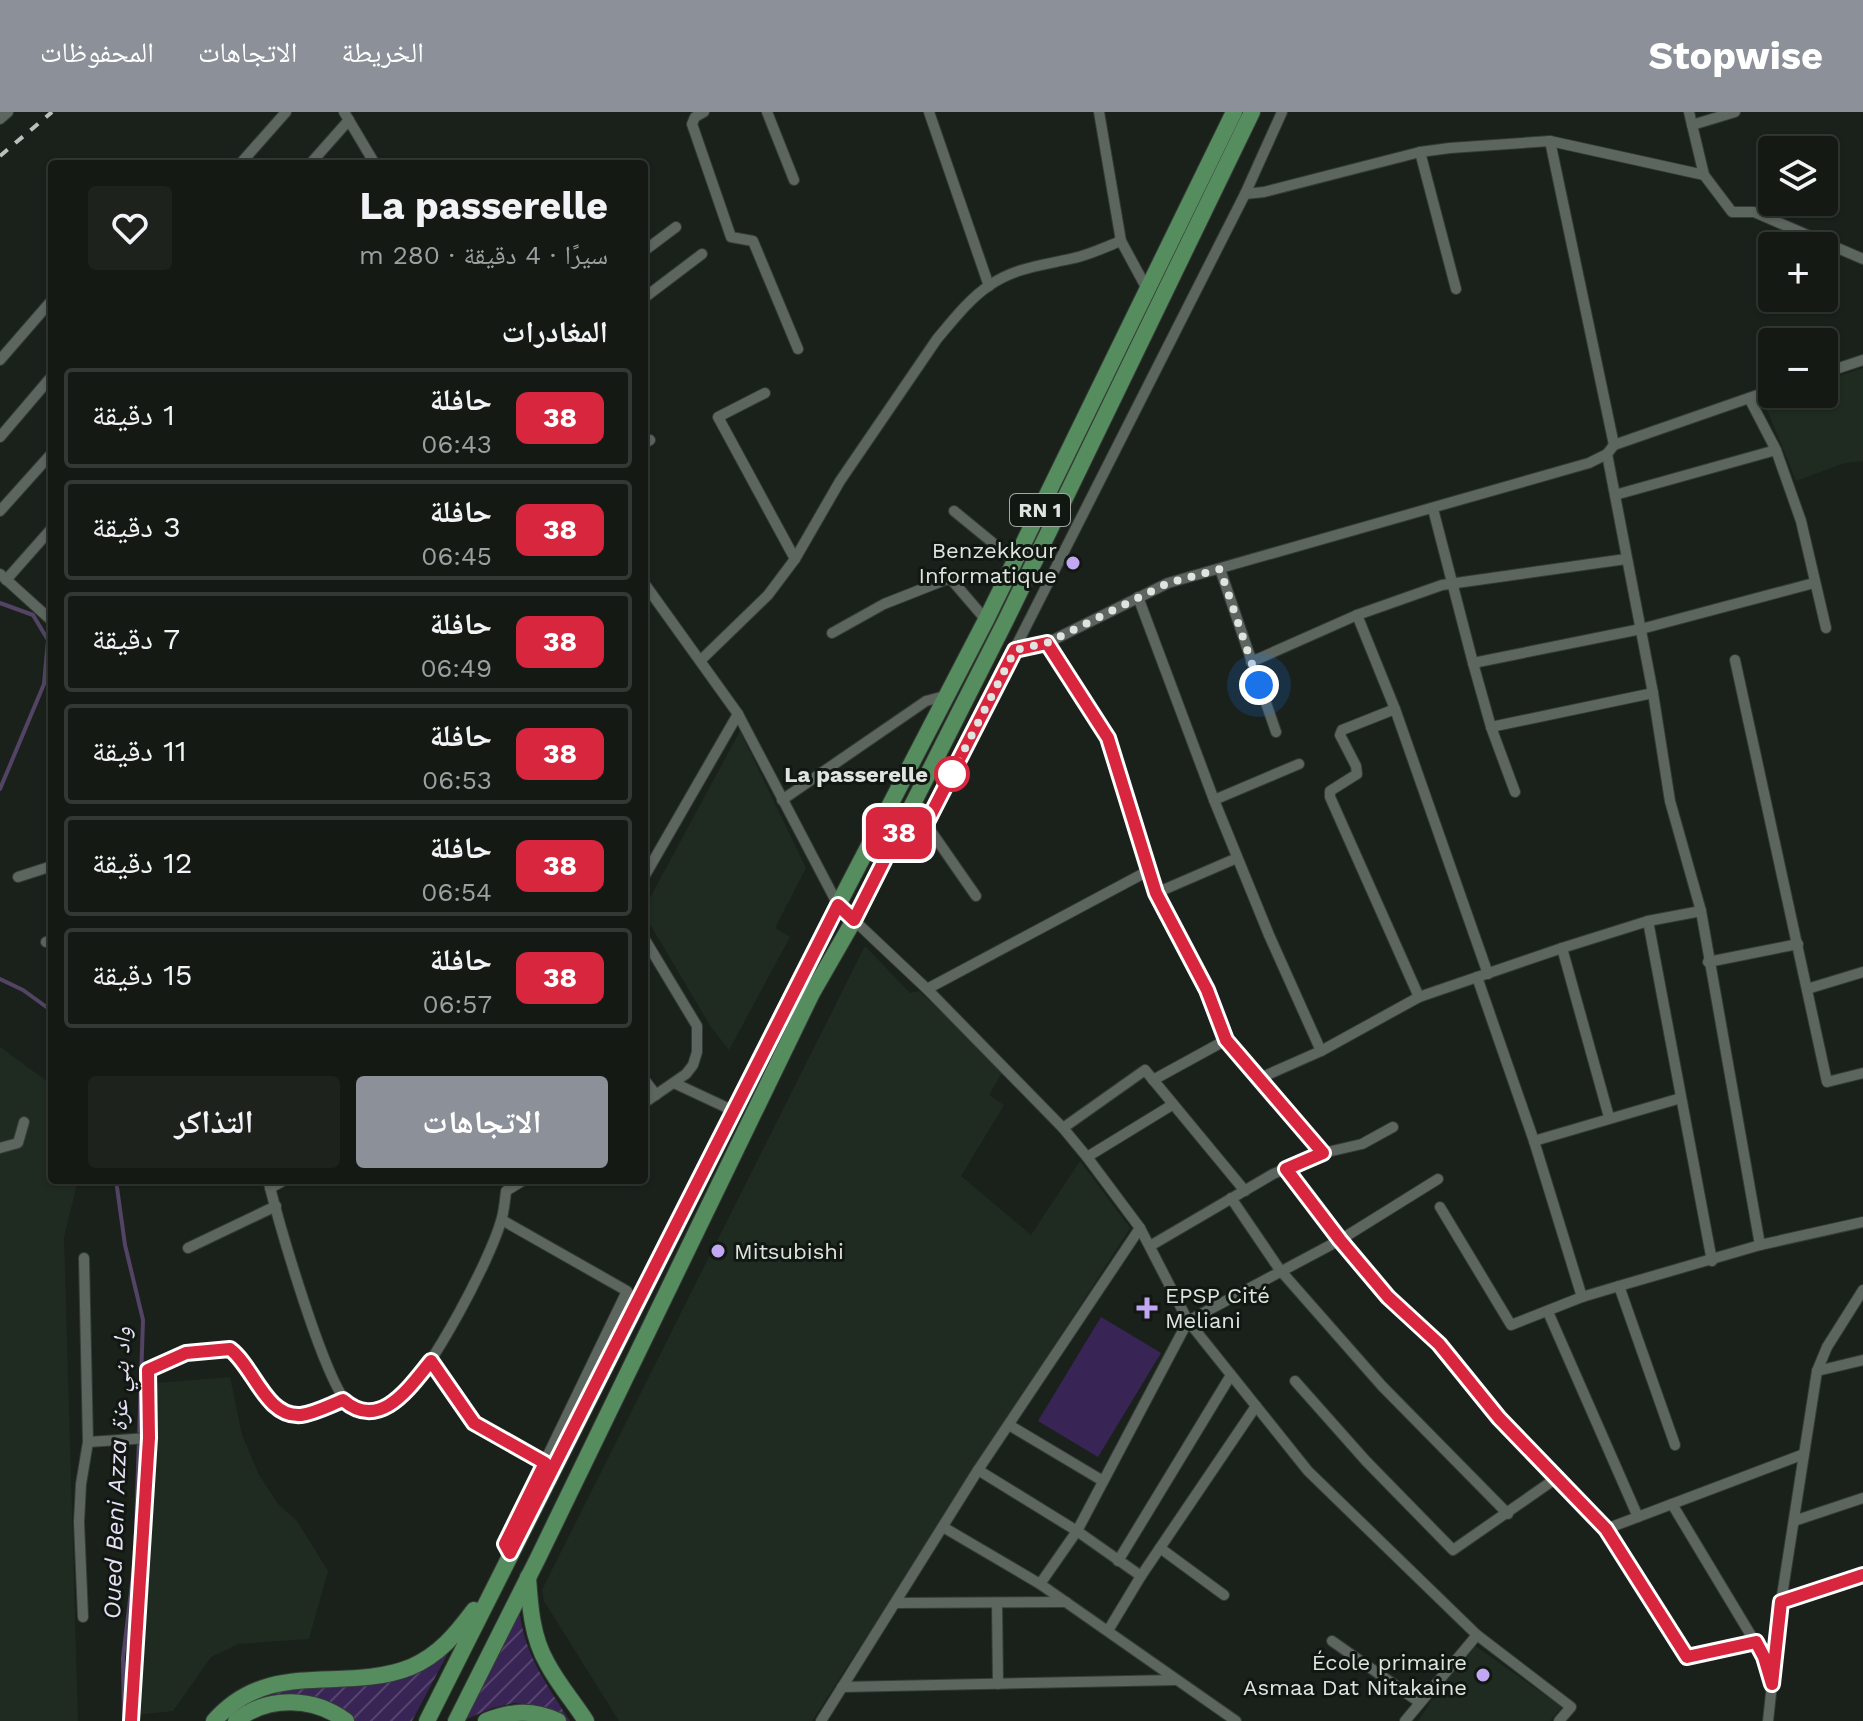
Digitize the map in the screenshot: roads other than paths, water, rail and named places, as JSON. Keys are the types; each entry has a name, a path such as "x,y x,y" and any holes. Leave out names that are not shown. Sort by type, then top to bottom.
{"highway":[{"name":"RN 1","path":"427,1721 838,905 986,620 1234,112"},
{"name":"RN 1","path":"456,1721 812,993 854,920 1006,620 1252,112"},
{"path":"214,1721 230,1705 249,1693 282,1682 383,1674 427,1658 440,1650 462,1627 509,1558"},
{"path":"528,1577 530,1607 539,1647 586,1721"},
{"path":"236,1721 247,1713 265,1707 295,1702 326,1709 346,1721"},
{"path":"486,1721 509,1712 535,1713 558,1721"}],"street":[{"path":"0,119 8,112"},
{"path":"244,160 286,112"},
{"path":"704,112 695,117 692,124 731,237 753,241 798,349"},
{"path":"767,112 794,180"},
{"path":"929,112 989,286"},
{"path":"1099,112 1121,241 1147,289"},
{"path":"898,833 926,824 1245,194 1282,112"},
{"path":"1689,112 1704,175 1732,212 1754,212 1863,259"},
{"path":"1692,125 1735,112"},
{"path":"313,160 347,116 373,160"},
{"path":"1245,194 1264,192 1420,152 1550,141 1704,175"},
{"path":"1550,141 1610,449 1615,495 1670,801 1701,911 1760,1245"},
{"path":"1420,152 1456,289"},
{"path":"648,248 676,227"},
{"path":"701,660 768,595 795,559 840,481 937,339 989,286 1036,265 1076,258 1121,241"},
{"path":"648,295 702,254"},
{"path":"0,360 48,305"},
{"path":"1838,368 1863,360"},
{"path":"0,437 48,381"},
{"path":"765,393 718,417 795,559"},
{"path":"1015,650 1047,643 1168,583 1589,463 1610,449 1758,395"},
{"path":"1749,398 1776,450 1801,521 1826,628"},
{"path":"1615,495 1776,450"},
{"path":"0,511 48,457"},
{"path":"1433,509 1491,727 1515,792"},
{"path":"954,511 1015,561"},
{"path":"48,532 3,577 48,617"},
{"path":"1251,662 1357,615 1452,584 1626,559"},
{"path":"1220,569 1276,732"},
{"path":"832,633 884,604 950,578 986,620"},
{"path":"1473,663 1641,629 1814,583"},
{"path":"648,588 738,714 838,905 927,989 1063,1128 1140,1228 1188,1321 1308,1471 1477,1635 1571,1707 1559,1721"},
{"path":"1138,597 1237,858 1321,1051"},
{"path":"1357,615 1395,709 1582,1297"},
{"path":"1047,643 1108,738 1156,893 1207,990 1226,1040 1323,1153"},
{"path":"1735,660 1827,1082 1863,1073"},
{"path":"1491,727 1653,693"},
{"path":"782,800 926,701 948,695"},
{"path":"1395,709 1342,730 1340,735 1357,774 1330,791 1330,797 1419,997"},
{"path":"648,870 738,714"},
{"path":"1214,800 1299,764"},
{"path":"926,824 976,896"},
{"path":"1156,893 1237,858"},
{"path":"18,877 48,867"},
{"path":"927,989 1148,871"},
{"path":"1260,1078 1321,1051 1419,997 1648,921 1701,911"},
{"path":"1648,921 1712,1261"},
{"path":"1708,962 1798,944"},
{"path":"648,945 697,1026 697,1052 693,1065 674,1083 648,1100"},
{"path":"1562,948 1609,1117"},
{"path":"1807,989 1863,972"},
{"path":"1153,1080 1226,1040"},
{"path":"1063,1128 1145,1070 1245,1191"},
{"path":"674,1083 734,1111"},
{"path":"648,1084 656,1095"},
{"path":"1534,1141 1681,1098"},
{"path":"1087,1157 1172,1105"},
{"path":"0,1148 18,1143 24,1122"},
{"path":"1150,1246 1286,1169 1323,1153 1362,1144 1393,1127"},
{"path":"1286,1169 1388,1297 1439,1344 1499,1418 1606,1529 1687,1657 1756,1642"},
{"path":"1040,1584 1077,1531 1188,1321 1340,1240 1438,1179"},
{"path":"269,1184 315,1331 343,1400 355,1411 367,1412 402,1397 431,1361 487,1258 502,1220 506,1191 517,1184"},
{"path":"1231,1198 1280,1270 1382,1386 1508,1514"},
{"path":"188,1248 276,1206"},
{"path":"1440,1207 1511,1325 1619,1286 1760,1245 1863,1222"},
{"path":"502,1220 627,1291 505,1544 509,1558"},
{"path":"821,1721 978,1470 1140,1228"},
{"path":"83,1617 79,1522 88,1442 84,1258"},
{"path":"1619,1286 1675,1445"},
{"path":"1768,1721 1781,1602 1817,1371 1827,1347 1863,1290"},
{"path":"1548,1312 1638,1517"},
{"path":"131,1721 149,1438 148,1370 186,1353 230,1349 240,1356 283,1413 302,1415 343,1400"},
{"path":"1817,1371 1863,1360"},
{"path":"431,1361 474,1423 545,1463"},
{"path":"1118,1561 1231,1375"},
{"path":"1295,1381 1366,1461 1453,1550 1558,1477"},
{"path":"1109,1629 1141,1576 1256,1406"},
{"path":"1009,1425 1103,1481"},
{"path":"88,1442 149,1438"},
{"path":"1606,1529 1804,1454"},
{"path":"978,1470 1077,1531 1141,1576"},
{"path":"1794,1521 1863,1498"},
{"path":"1672,1504 1756,1642 1772,1684"},
{"path":"943,1527 1109,1629 1236,1721"},
{"path":"1160,1548 1224,1595"},
{"path":"1781,1602 1863,1575"},
{"path":"896,1603 1066,1602"},
{"path":"997,1603 998,1684"},
{"path":"1405,1721 1477,1635"},
{"path":"1332,1641 1419,1702"},
{"path":"842,1687 1177,1680"}],"waterway":[{"name":"Oued Beni Azza واد بني عزة","path":"0,603 33,615 48,640 44,684 0,789"},
{"name":"Oued Beni Azza واد بني عزة","path":"0,979 23,990 48,1008"},
{"name":"Oued Beni Azza واد بني عزة","path":"117,1184 125,1245 143,1320 135,1558 123,1658 124,1721"}],"railway":[{"path":"0,156 52,112"}],"place":[{"name":"Benzekkour Informatique","path":"1073,563"},
{"name":"La passerelle","path":"952,774"},
{"name":"Mitsubishi","path":"718,1251"},
{"name":"EPSP Cité Meliani","path":"1147,1308"},
{"name":"École primaire Asmaa Dat Nitakaine","path":"1483,1675"}]}
